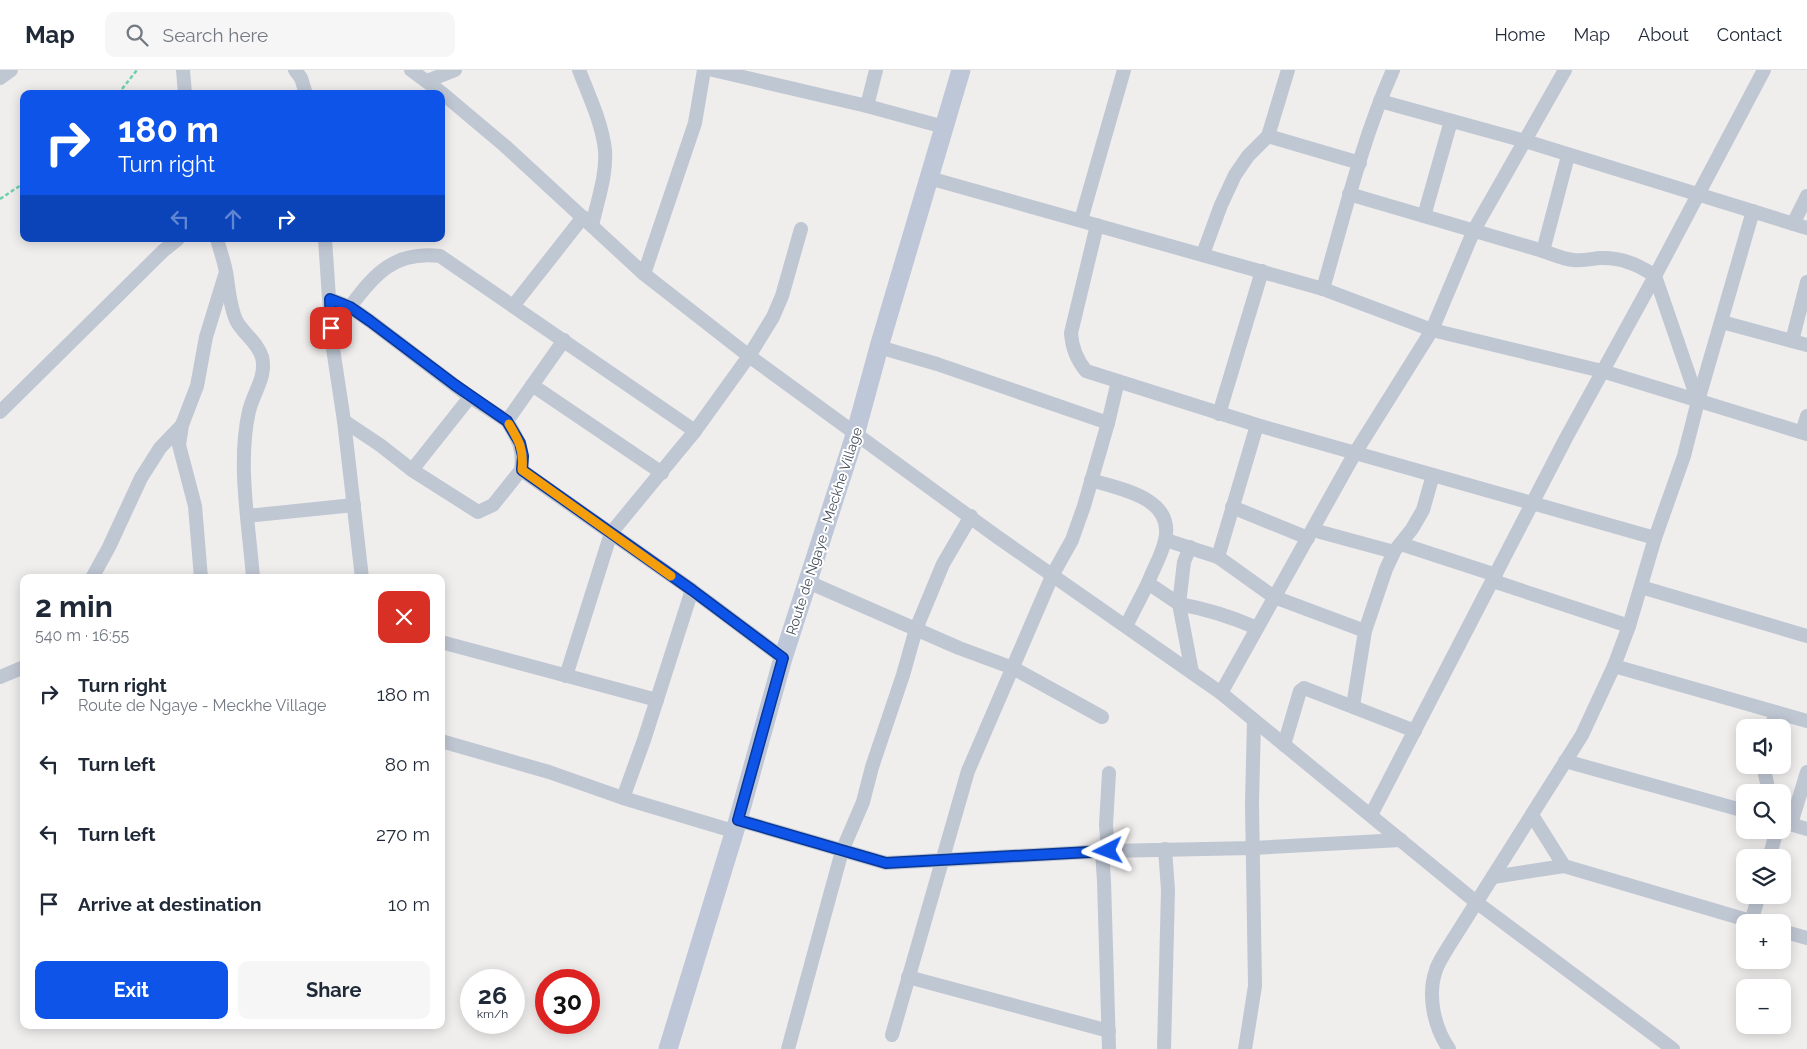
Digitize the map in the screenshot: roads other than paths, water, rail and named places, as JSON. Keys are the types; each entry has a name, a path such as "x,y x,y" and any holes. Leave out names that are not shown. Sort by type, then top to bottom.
{"main road":[{"name":"Route de Ngaye - Meckhe Village","path":"668,1049 736,826 783,658 855,435 879,347 962,70"}],"street":[{"path":"0,78 11,70"},
{"path":"183,70 185,90"},
{"path":"295,70 301,78 305,90"},
{"path":"411,70 437,90"},
{"path":"427,82 455,70"},
{"path":"513,306 587,222 604,168 605,152 601,128 579,70"},
{"path":"644,274 695,123 704,70"},
{"path":"714,70 867,106 944,127"},
{"path":"867,106 876,70"},
{"path":"1081,220 1124,70"},
{"path":"1203,254 1221,205 1235,175 1248,156 1268,136 1288,70"},
{"path":"1323,289 1349,194 1380,101 1393,70"},
{"path":"1221,693 1355,453 1432,330 1474,230 1564,70"},
{"path":"1370,815 1602,371 1655,276 1764,70"},
{"path":"445,97 505,146 644,274 749,356 996,536 1221,693 1476,902 1673,1049"},
{"path":"1380,101 1525,141 1568,156 1584,159 1807,228"},
{"path":"1424,216 1451,121"},
{"path":"1268,136 1360,163"},
{"path":"1543,250 1568,156"},
{"path":"929,178 1323,289 1432,330 1602,371 1804,433 1807,416"},
{"path":"1349,194 1543,250 1570,260 1586,261 1599,258 1626,260 1642,268 1655,276 1698,401"},
{"path":"1793,224 1807,196"},
{"path":"1445,1047 1434,1018 1432,992 1436,970 1446,949 1582,735 1614,666 1629,626 1655,538 1684,456 1753,211"},
{"path":"1097,225 1070,332 1072,347 1078,361 1086,371 1219,414 1655,538"},
{"path":"566,676 611,533 695,431 749,356 773,317 782,296 802,229"},
{"path":"0,412 174,242"},
{"path":"218,242 226,272 231,306 237,322 255,342 262,358 262,375 249,408 244,431 247,516 253,574"},
{"path":"325,242 332,342 344,422 362,574"},
{"path":"350,307 367,284 386,267 411,256 430,254 440,256 695,431"},
{"path":"1219,414 1262,271"},
{"path":"202,574 195,506 179,444 182,425 198,386 206,337 226,272"},
{"path":"1792,341 1807,282"},
{"path":"330,299 350,307 470,396 507,421 520,443 523,456 522,470 493,505 478,512 412,470 380,445 344,422"},
{"path":"1722,322 1807,345"},
{"path":"507,421 564,340"},
{"path":"879,347 937,364 1108,423"},
{"path":"892,1035 968,771 1053,574 1072,540 1092,480 1118,381"},
{"path":"532,384 662,473"},
{"path":"412,470 470,396"},
{"path":"94,574 141,478 160,448 182,425"},
{"path":"1218,557 1257,425"},
{"path":"522,470 692,590 783,658"},
{"path":"1353,706 1365,631 1386,569 1397,548 1412,529 1423,510 1433,475"},
{"path":"1092,480 1136,493 1149,500 1160,510 1166,521 1166,540 1148,583 1126,626"},
{"path":"247,516 354,505"},
{"path":"1232,507 1311,534 1397,548 1494,578 1629,626"},
{"path":"788,1049 842,851 863,802 916,629 943,564 971,516"},
{"path":"1166,540 1218,557 1274,597 1365,631"},
{"path":"1190,547 1184,562 1179,604 1192,672"},
{"path":"808,582 959,648 1013,668 1102,717"},
{"path":"1148,583 1179,604 1226,615 1257,628"},
{"path":"1641,587 1807,636"},
{"path":"623,798 692,590"},
{"path":"445,643 657,700"},
{"path":"1614,666 1807,721"},
{"path":"0,677 20,669"},
{"path":"1284,744 1300,691 1304,688 1415,731"},
{"path":"1774,719 1775,712"},
{"path":"1245,1049 1255,986 1254,720"},
{"path":"445,742 549,772 623,798 886,863 1105,851 1253,848 1401,840"},
{"path":"1565,761 1736,808"},
{"path":"1791,813 1807,772"},
{"path":"1108,773 1105,890 1109,1049"},
{"path":"1532,815 1564,866"},
{"path":"1791,824 1807,829"},
{"path":"1164,1049 1168,890 1165,849"},
{"path":"1492,877 1564,866 1736,917"},
{"path":"1791,934 1807,938"},
{"path":"908,977 1109,1031"}]}
